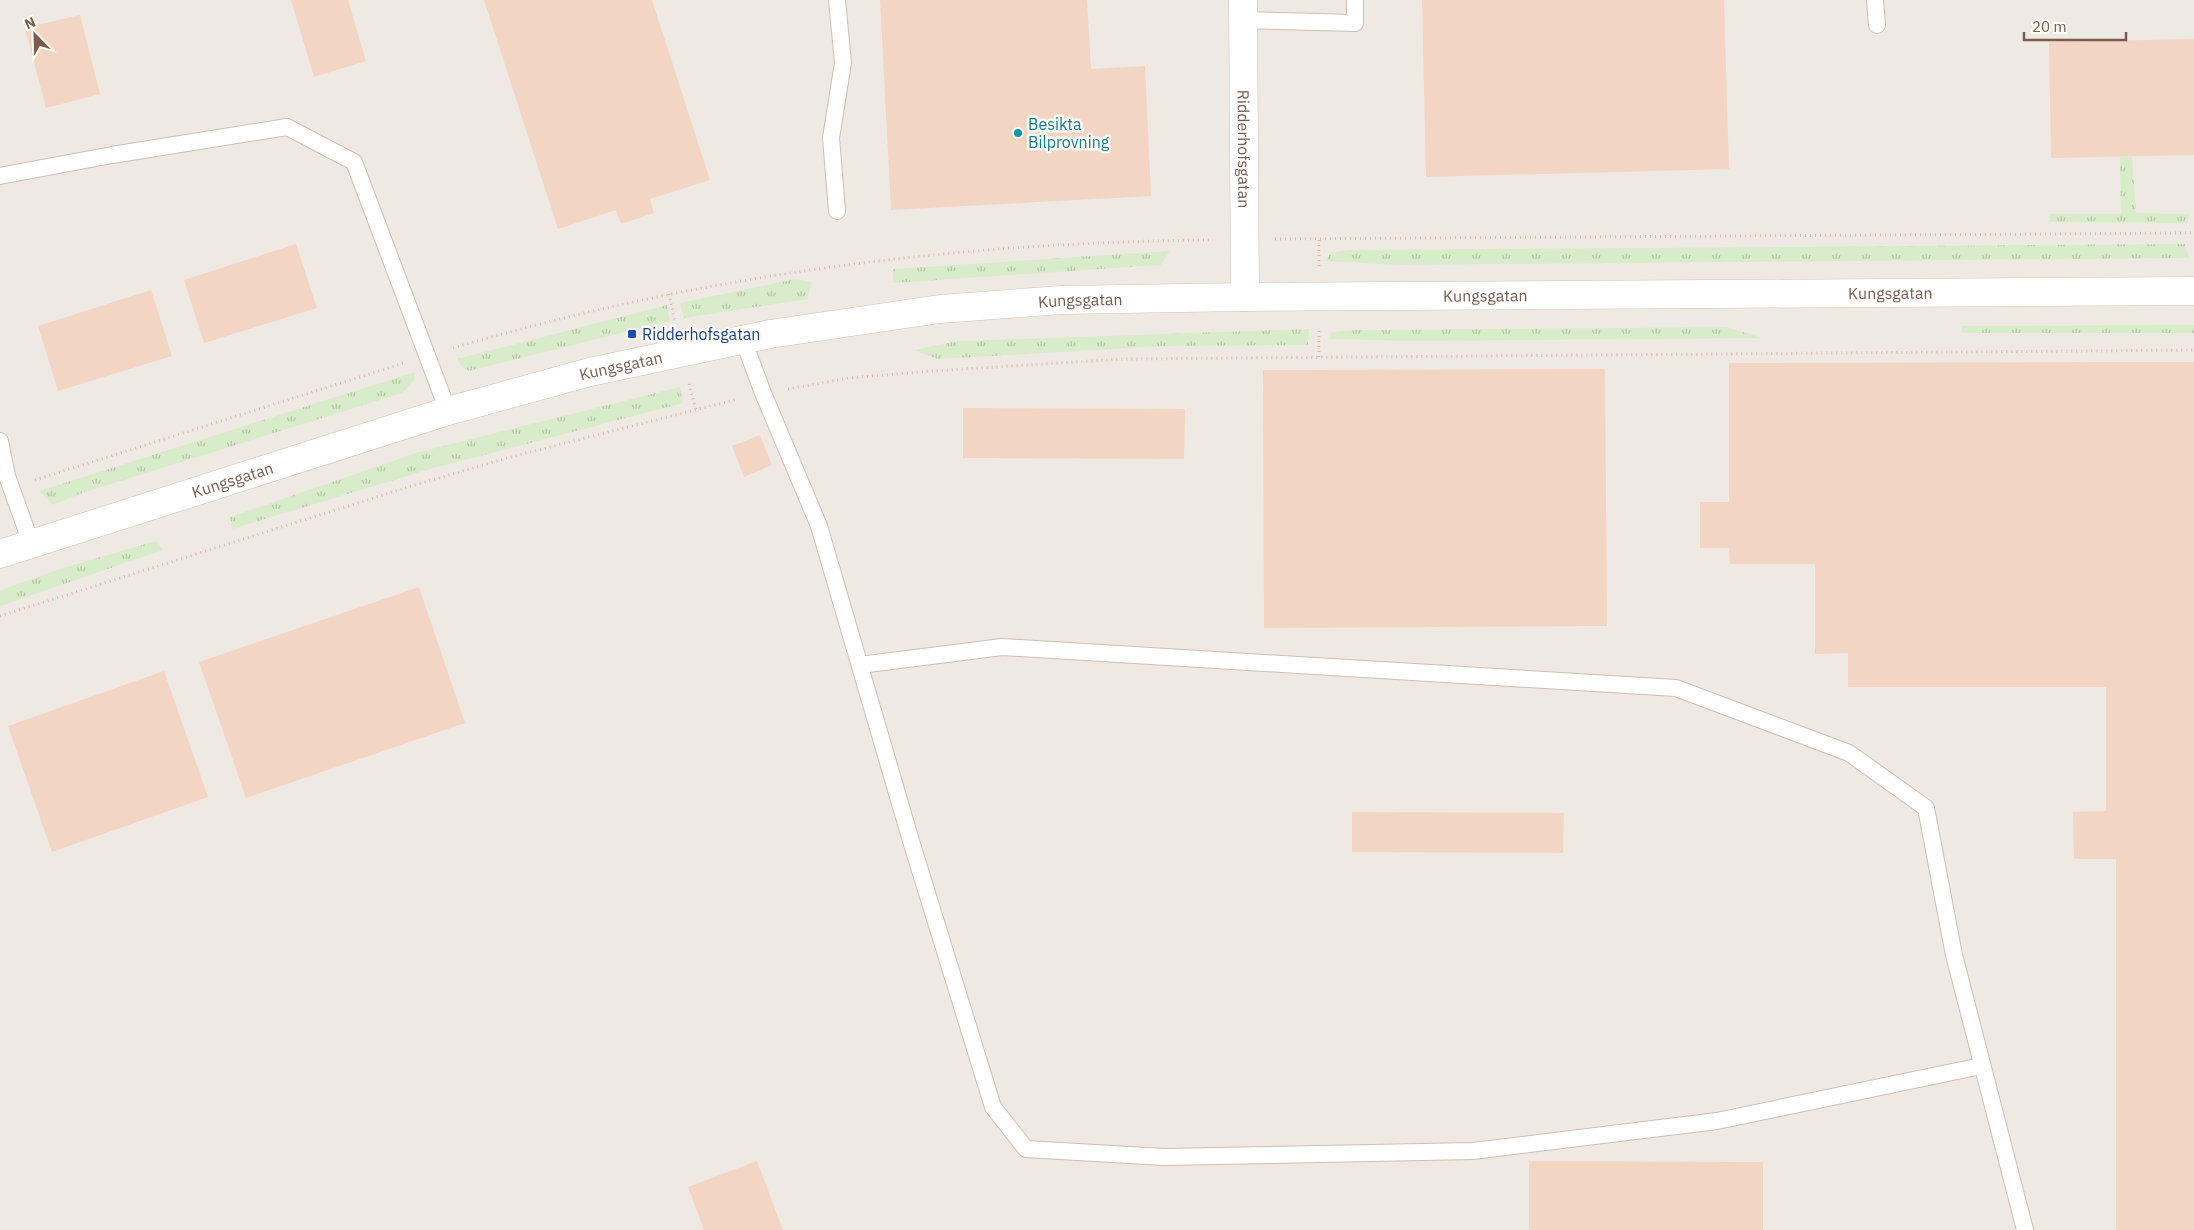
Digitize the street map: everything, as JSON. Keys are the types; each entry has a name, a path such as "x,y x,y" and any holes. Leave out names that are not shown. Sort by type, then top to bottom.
{"main road":[{"name":"Ridderhofsgatan","path":"1243,10 1245,296"},
{"name":"Kungsgatan","path":"0,554 448,411 590,372 743,339 940,309 1062,300 1245,296 2194,291"}],"lane":[{"path":"837,0 843,63 831,138 837,211"},
{"path":"1243,10 1355,23 1355,0"},
{"path":"1875,0 1877,25"},
{"path":"0,176 112,155 287,128 354,162 448,411"},
{"path":"743,339 763,393 819,526 911,842 993,1107 1026,1149 1164,1156 1473,1151 1717,1121 1981,1066"},
{"path":"0,441 11,488 31,543"},
{"path":"860,665 1002,647 1676,688 1849,753 1926,808 1954,955 2024,1230"}],"path":[{"path":"11,488 427,356 592,311 776,274 870,261 1057,244 1245,240 2194,233"},
{"path":"0,616 423,482 507,458 763,393 849,378 1123,359 2194,350"}],"shaded area":[{"path":"0,0 2194,0 2194,1230 0,1230"}],"green space":[{"path":"2120,157 2132,157 2136,213 2189,214 2187,223 2050,222 2050,214 2121,214"},
{"path":"2185,244 2189,258 1398,265 1326,261 1330,253 1349,250"},
{"path":"1170,251 1161,265 893,283 893,269"},
{"path":"795,279 811,282 808,299 684,318 680,303"},
{"path":"667,305 670,321 469,371 462,367 457,359"},
{"path":"2194,325 2194,333 1962,333 1962,326"},
{"path":"1726,327 1762,338 1416,341 1330,339 1331,332 1357,330"},
{"path":"1309,329 1308,345 1167,346 938,359 914,350 957,341"},
{"path":"415,372 414,381 402,393 82,493 53,505 39,491"},
{"path":"680,387 683,403 430,469 232,529 230,517 419,452"},
{"path":"156,541 163,550 0,606 0,590 63,568"}],"building":[{"path":"291,0 348,0 366,61 314,77"},
{"path":"484,0 652,0 710,180 650,199 654,213 621,224 616,210 558,229"},
{"name":"Besikta Bilprovning","path":"880,0 1087,0 1091,69 1145,66 1151,196 891,210"},
{"path":"1422,0 1724,0 1729,169 1426,177"},
{"path":"80,15 100,94 46,108 25,28"},
{"path":"2194,39 2194,155 2051,158 2049,42"},
{"path":"296,244 317,308 204,343 184,280"},
{"path":"151,290 172,356 58,391 38,326"},
{"path":"2194,362 2194,1230 2116,1230 2116,859 2074,859 2073,812 2106,811 2106,687 1848,687 1848,653 1815,654 1815,564 1730,564 1729,548 1700,548 1700,502 1729,502 1729,363"},
{"path":"1605,369 1607,626 1264,628 1263,370"},
{"path":"963,408 1185,409 1184,459 963,458"},
{"path":"760,435 772,465 744,477 732,446"},
{"path":"419,587 465,723 246,798 199,662"},
{"path":"164,671 208,797 52,852 8,726"},
{"path":"1352,812 1564,813 1563,853 1352,852"},
{"path":"757,1161 783,1230 704,1230 688,1187"},
{"path":"1529,1161 1763,1162 1763,1230 1529,1230"}],"place":[{"name":"Besikta Bilprovning","path":"1018,133"},
{"name":"Ridderhofsgatan","path":"632,334"}]}
